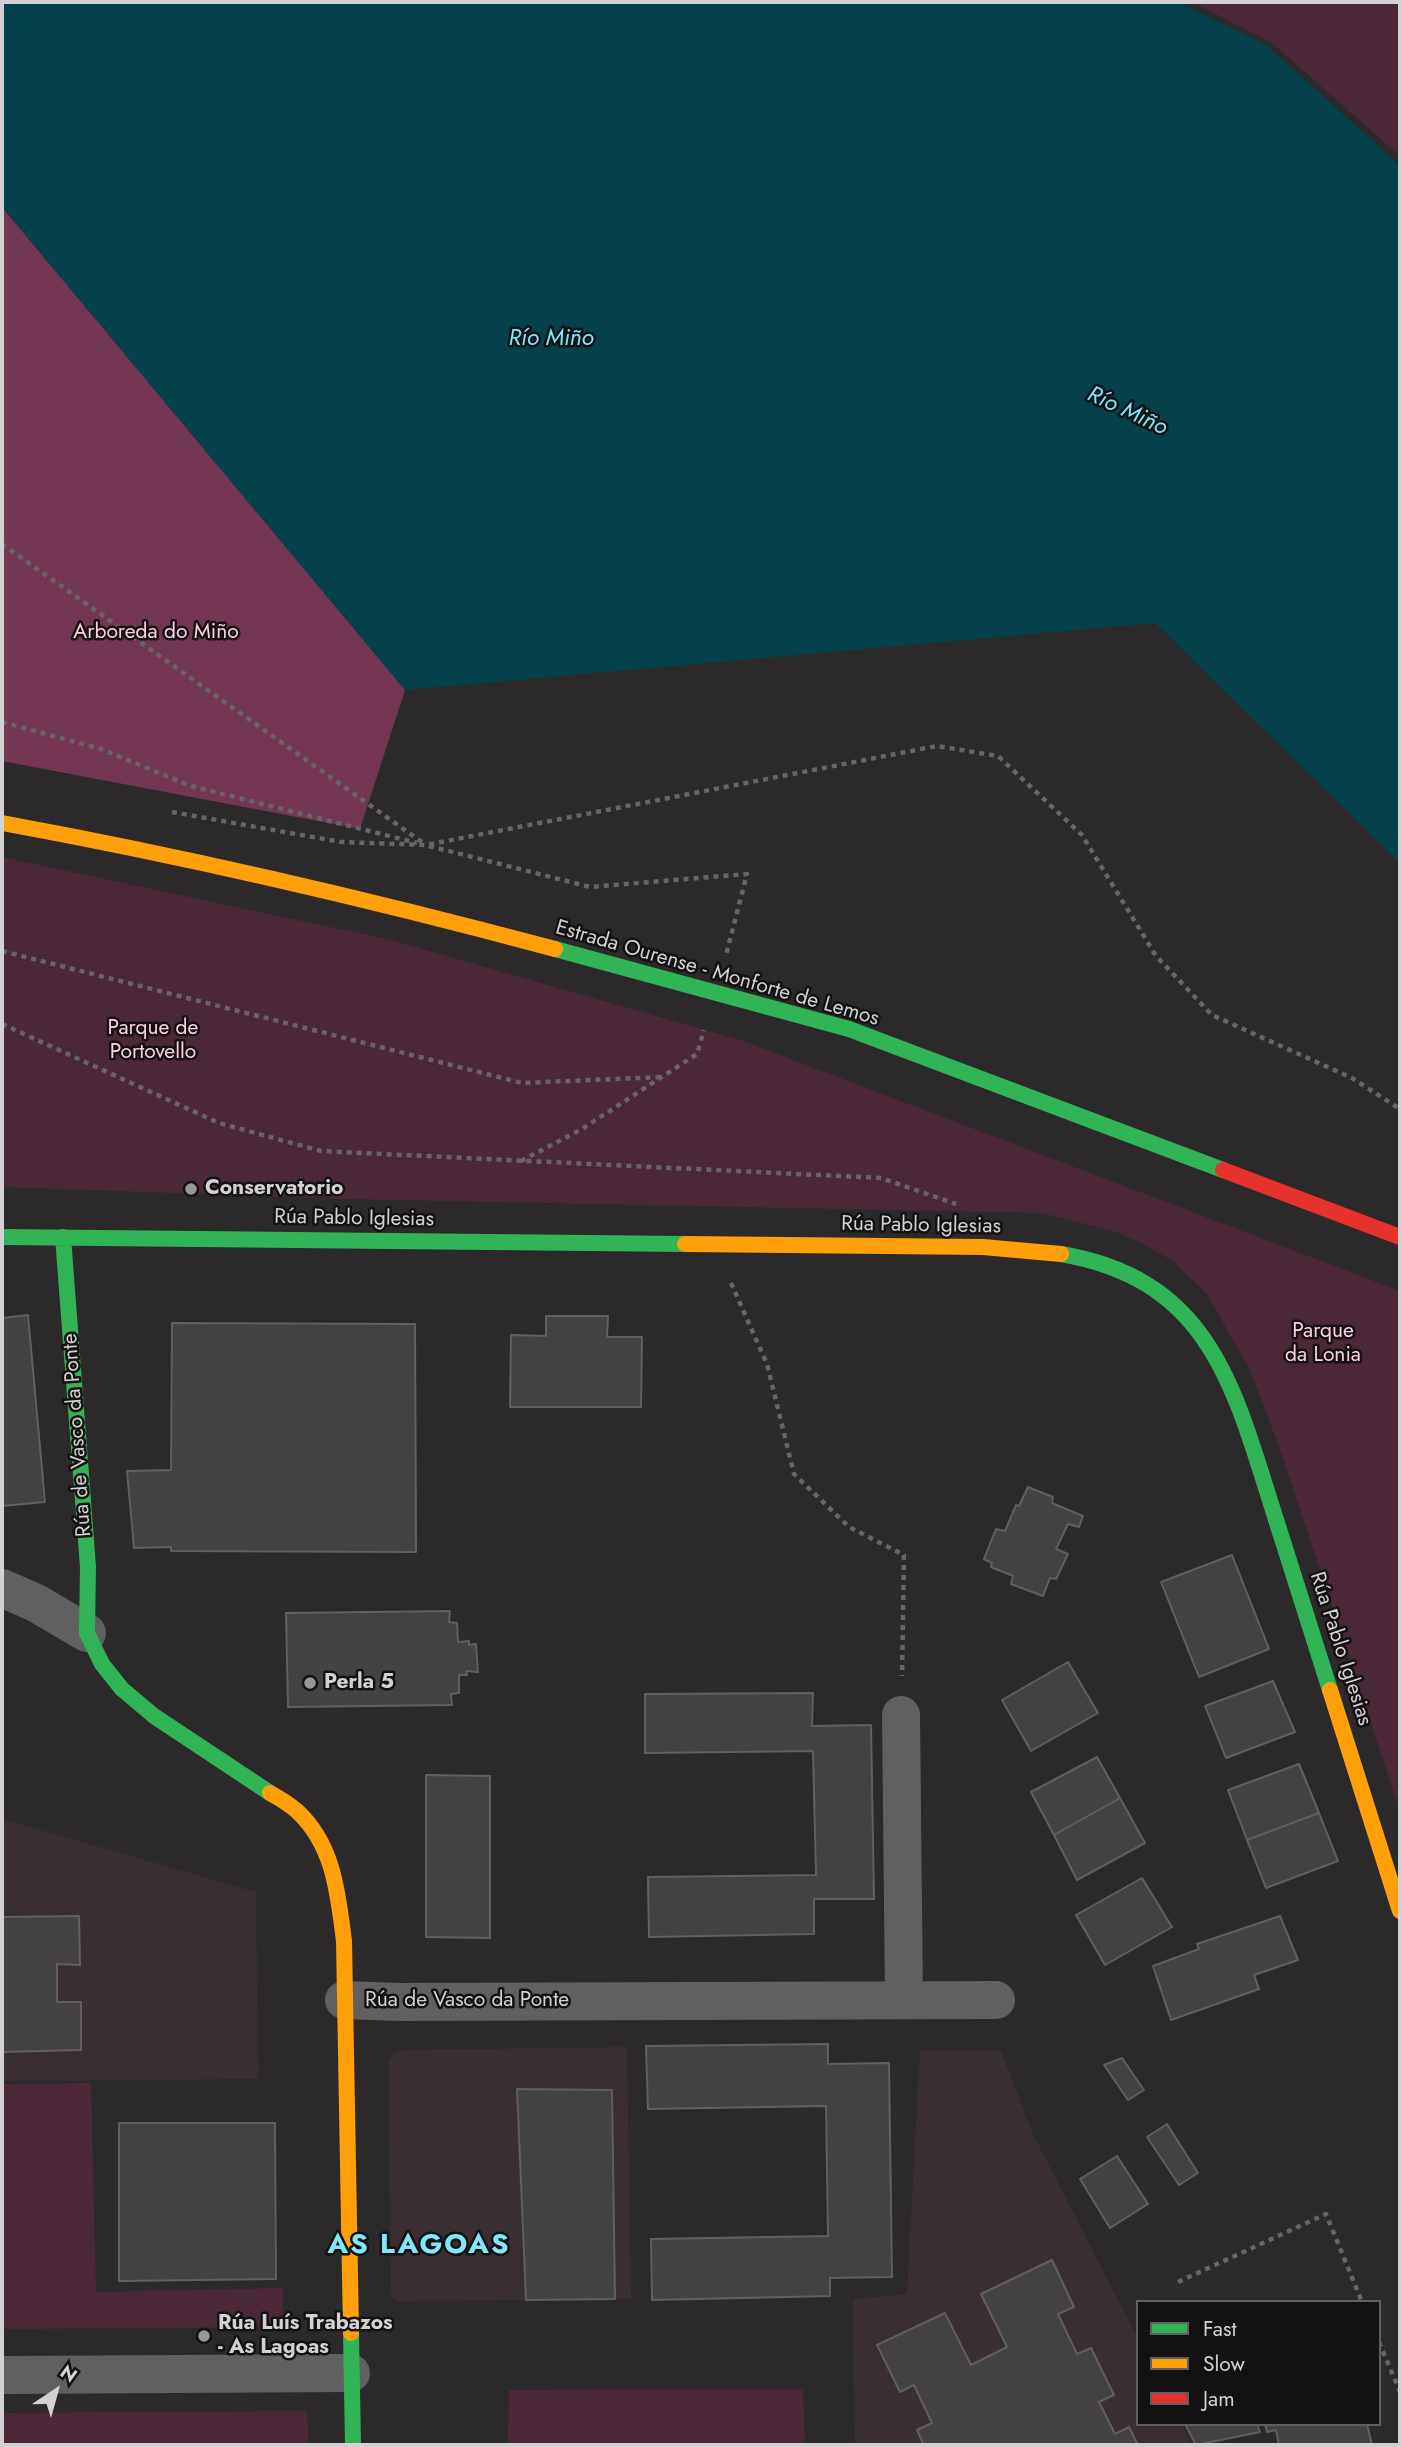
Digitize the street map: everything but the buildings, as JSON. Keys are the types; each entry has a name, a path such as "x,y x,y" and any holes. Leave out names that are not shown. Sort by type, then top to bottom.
{"main road":[{"name":"Estrada Ourense - Monforte de Lemos","path":"2,823 390,905 849,1029 1400,1237"},
{"name":"Rúa Pablo Iglesias","path":"2,1237 995,1247 1068,1255 1128,1272 1158,1290 1179,1307 1203,1336 1222,1368 1243,1415 1400,1911"},
{"name":"Rúa de Vasco da Ponte","path":"63,1237 88,1567 87,1633 102,1664 122,1689 154,1716 277,1796 296,1810 315,1831 328,1854 335,1883 344,1941 344,2000"},
{"path":"344,2000 353,2445"}],"street":[{"path":"2,1588 36,1603 87,1633"},
{"path":"901,1715 904,2000"},
{"name":"Rúa de Vasco da Ponte","path":"344,2000 996,2000"},
{"path":"2,2375 351,2373"}],"path":[{"path":"2,544 426,845"},
{"path":"2,722 101,749 191,786 590,887 747,874 743,899"},
{"path":"165,811 341,842 426,845 937,746 998,755 1082,835 1156,956 1212,1015 1352,1078 1400,1109"},
{"path":"2,951 522,1083 662,1077"},
{"path":"2,1024 219,1123 321,1151 881,1178 957,1204"},
{"path":"521,1161 582,1129 697,1054"},
{"path":"713,1244 766,1364 794,1474 849,1527 904,1555 901,1715"},
{"path":"1178,2282 1326,2214 1361,2300"},
{"path":"1381,2347 1400,2392"}],"shaded area":[{"path":"2,1819 256,1892 258,2079 2,2081"},
{"path":"627,2047 631,2299 393,2299 389,2061 394,2053 404,2050"},
{"path":"920,2050 1001,2051 1032,2132 1136,2335 1136,2426 1183,2426 1192,2445 855,2445 853,2299 907,2294"}],"green space":[{"path":"1192,2 1400,2 1400,156 1271,42"},
{"name":"Arboreda do Miño","path":"2,207 405,690 360,829 2,761"},
{"name":"Parque de Portovello","path":"2,857 391,940 743,1041 1400,1291 1400,1811 1280,1449 1250,1370 1207,1294 1173,1261 1117,1232 1042,1213 346,1199 2,1187"},
{"path":"91,2083 96,2292 283,2288 282,2327 2,2329 2,2084"},
{"path":"803,2389 805,2445 508,2445 509,2390"},
{"path":"307,2411 309,2445 2,2445 2,2413"}],"water":[{"name":"Río Miño","path":"2,2 1178,2 1266,45 1400,166 1400,863 1155,623 405,690 2,207"}],"traffic: fast":[{"path":"555,949 849,1029 1223,1170"},
{"path":"2,1237 685,1244"},
{"path":"63,1237 88,1567 87,1633 102,1664 122,1689 154,1716 270,1793"},
{"path":"1061,1254 1111,1267 1150,1287 1182,1313 1207,1344 1227,1379 1243,1419 1330,1690"},
{"path":"351,2333 353,2445"}],"traffic: slow":[{"path":"2,823 280,880 555,949"},
{"path":"685,1244 983,1247 1061,1254"},
{"path":"1330,1690 1400,1911"},
{"path":"270,1793 297,1811 319,1839 332,1871 339,1906 344,1941 351,2333"}],"traffic: jam":[{"path":"1223,1170 1400,1237"}],"place":[{"name":"Conservatorio","path":"191,1189"},
{"name":"Perla 5","path":"310,1683"},
{"name":"Rúa Luís Trabazos - As Lagoas","path":"204,2336"}],"district":[{"name":"AS LAGOAS","path":"419,2246"}],"park label":[{"name":"Parque da Lonia","path":"1323,1344"}]}
